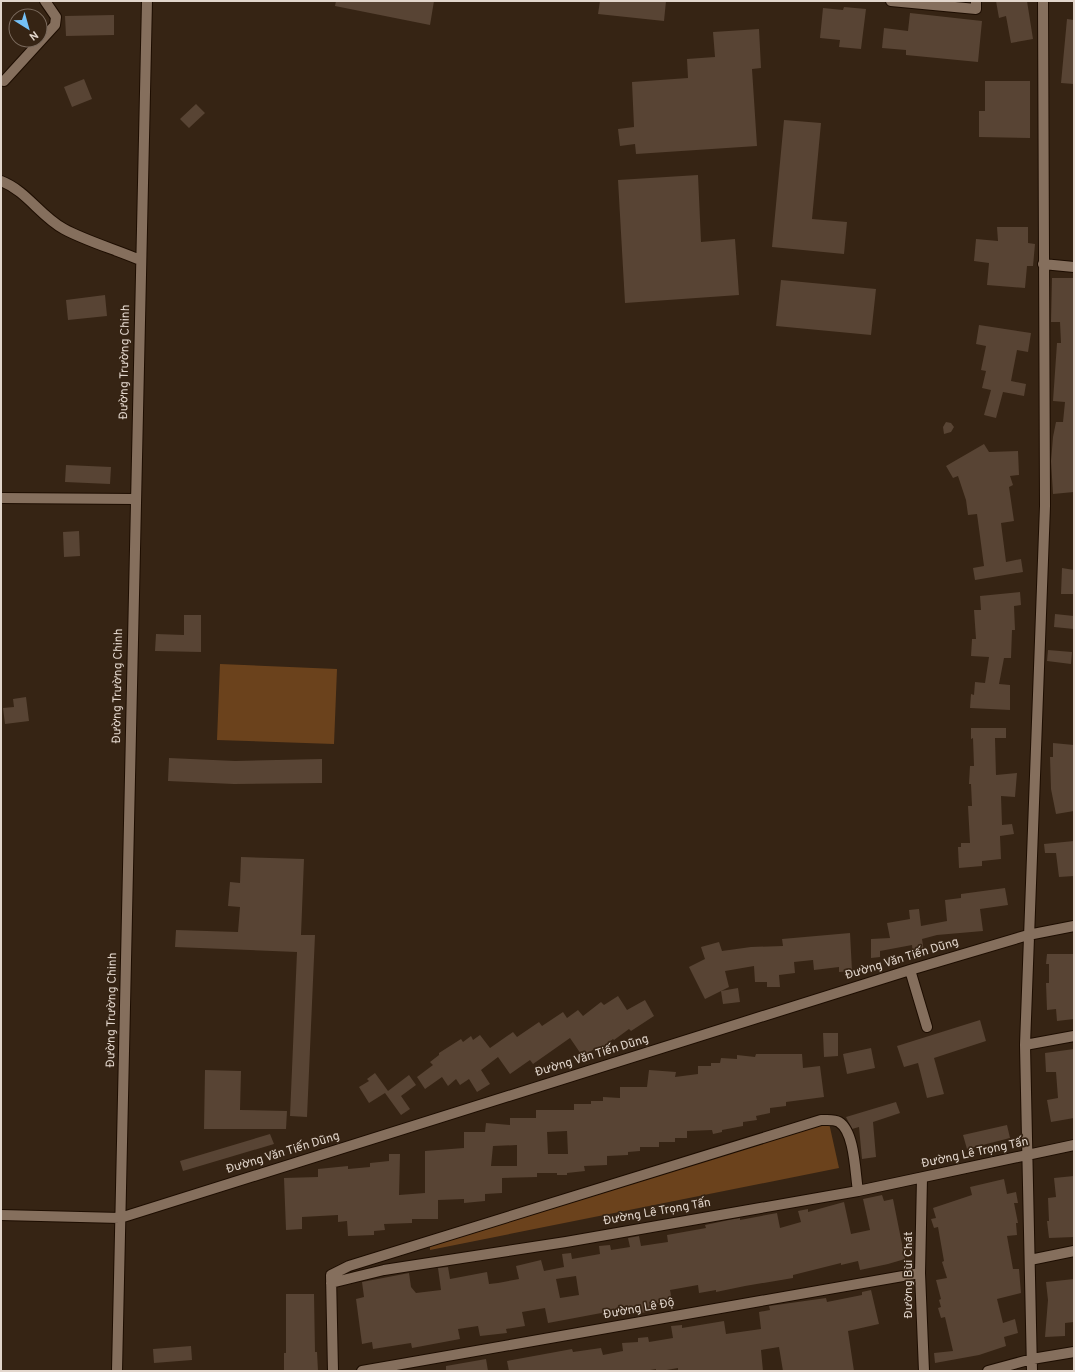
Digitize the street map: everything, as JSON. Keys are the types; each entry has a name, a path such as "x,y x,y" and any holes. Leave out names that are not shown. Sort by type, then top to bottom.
{"street":[{"path":"4,81 55,25 56,17 45,1"},
{"name":"Đường Trường Chinh","path":"117,1371 140,260 147,1"},
{"path":"892,1 976,10 976,1"},
{"path":"1032,1371 1025,1045 1045,506 1043,1"},
{"path":"1,181 20,191 64,229 140,260"},
{"path":"1043,264 1074,267"},
{"path":"1,498 136,499"},
{"name":"Đường Văn Tiến Dũng","path":"1,1215 120,1218 910,970 1028,935 1074,926"},
{"path":"910,970 927,1027"},
{"path":"1025,1045 1074,1036"},
{"path":"333,1371 331,1275 349,1266 821,1120 833,1120 839,1122 846,1129 850,1138 858,1190"},
{"name":"Đường Lê Trọng Tấn","path":"331,1283 384,1270 566,1242 858,1190 922,1178 1074,1145"},
{"name":"Đường Bùi Chát","path":"922,1178 920,1272 924,1371"},
{"path":"1030,1260 1074,1251"},
{"name":"Đường Lê Độ","path":"362,1371 920,1272"},
{"path":"988,1371 1032,1359 1074,1352"}],"shaded area":[{"path":"220,664 337,669 334,744 217,740"},
{"path":"829,1123 839,1168 430,1250 430,1245"}],"building":[{"path":"336,1 434,1 430,25 335,6"},
{"path":"600,1 666,1 664,21 598,14"},
{"path":"996,1 1027,1 1033,39 1011,43 1006,16 999,18"},
{"path":"844,7 866,9 861,49 839,47 840,40 820,38 823,8 843,10"},
{"path":"910,13 982,21 978,62 906,55 906,50 882,48 884,28 908,31"},
{"path":"114,15 114,35 66,36 65,16"},
{"path":"1067,19 1074,20 1074,84 1061,83"},
{"path":"759,29 761,68 752,69 757,146 636,154 635,144 620,146 618,129 634,127 632,82 688,78 687,59 715,57 713,32"},
{"path":"84,79 92,99 72,107 64,87"},
{"path":"985,81 1030,81 1030,138 979,137 979,111 985,111"},
{"path":"196,104 205,113 189,128 180,119"},
{"path":"784,120 821,123 812,219 847,222 844,254 772,247"},
{"path":"698,175 701,242 735,239 739,295 625,303 618,180"},
{"path":"997,227 1028,227 1028,243 1035,244 1033,266 1027,266 1025,288 987,285 989,263 974,261 976,239 998,241"},
{"path":"1052,278 1074,278 1074,492 1053,494 1051,461 1053,437 1056,422 1063,422 1065,402 1053,401 1057,343 1061,343 1060,322 1051,322"},
{"path":"781,280 876,289 871,335 776,326"},
{"path":"105,295 107,316 68,320 66,300"},
{"path":"979,325 1031,333 1028,352 1017,350 1011,381 1026,384 1024,396 1003,392 996,418 984,415 991,390 982,388 986,371 981,370 986,346 976,344"},
{"path":"946,422 951,423 954,427 951,432 944,434 943,427"},
{"path":"984,444 989,452 1018,451 1019,475 1010,476 1013,485 1009,487 1014,521 1001,523 1006,562 1021,559 1023,572 975,580 973,568 984,566 977,514 968,515 966,500 958,476 953,478 946,466"},
{"path":"66,465 111,467 110,484 65,482"},
{"path":"79,531 80,556 64,557 63,532"},
{"path":"1062,568 1074,570 1074,594 1061,594"},
{"path":"1020,592 1021,605 1014,606 1015,630 1012,630 1011,658 1004,658 999,684 1010,685 1010,710 970,708 971,694 974,695 975,682 985,683 989,657 971,656 972,639 976,639 974,610 981,610 980,596"},
{"path":"1055,614 1074,616 1074,629 1054,627"},
{"path":"184,615 201,615 201,652 155,651 156,634 184,635"},
{"path":"1048,650 1072,652 1071,664 1047,661"},
{"path":"26,697 29,721 5,724 3,708 14,707 13,699"},
{"path":"971,728 1006,728 1006,738 995,738 996,775 1017,773 1015,797 1001,796 1002,825 1012,824 1014,834 1000,836 1001,859 982,861 982,866 959,868 958,847 961,847 961,843 970,843 968,806 972,806 971,784 969,784 970,766 974,766 973,738 971,739"},
{"path":"1053,743 1074,745 1074,811 1056,814 1051,789 1050,757 1053,757"},
{"path":"169,758 235,761 322,759 322,783 234,784 168,781"},
{"path":"1074,841 1074,876 1059,877 1056,853 1045,853 1044,844"},
{"path":"241,857 304,859 301,935 315,935 307,1117 290,1116 297,952 175,947 176,930 238,932 240,907 228,906 230,882 240,883"},
{"path":"1005,888 1008,905 980,909 983,931 937,935 922,939 924,952 913,954 912,945 880,951 880,957 871,958 871,939 890,938 887,923 910,919 909,910 919,909 921,926 947,921 945,900 961,898 961,894"},
{"path":"850,933 852,971 839,972 839,967 814,970 813,960 794,962 795,973 779,975 780,987 767,987 767,982 755,982 754,966 725,971 729,987 705,999 689,967 705,959 701,947 719,942 722,951 751,947 783,946 782,939"},
{"path":"1047,954 1074,954 1074,1019 1057,1021 1056,1009 1047,1010 1046,983 1049,983 1049,964 1046,964"},
{"path":"738,988 740,1002 723,1004 721,991"},
{"path":"618,996 627,1010 645,1000 654,1016 631,1031 629,1029 596,1052 594,1049 583,1057 570,1038 533,1064 530,1060 510,1074 498,1057 481,1070 490,1084 477,1092 469,1079 460,1085 456,1079 448,1086 442,1077 425,1089 417,1077 433,1065 430,1062 439,1055 439,1053 461,1039 463,1042 471,1036 473,1040 480,1035 490,1048 513,1032 517,1037 539,1022 542,1026 563,1012 567,1018 578,1010 583,1016 601,1002 604,1005"},
{"path":"980,1020 986,1041 934,1058 944,1094 927,1098 918,1063 904,1067 897,1046"},
{"path":"823,1033 838,1033 838,1056 824,1057"},
{"path":"871,1048 875,1068 847,1074 843,1054"},
{"path":"1074,1049 1074,1118 1051,1122 1047,1100 1058,1098 1056,1072 1046,1072 1045,1053"},
{"path":"756,1054 802,1054 803,1068 820,1066 824,1097 786,1102 786,1106 770,1108 770,1113 756,1116 757,1120 743,1122 743,1126 722,1130 722,1132 713,1134 712,1130 687,1131 687,1138 675,1138 675,1142 659,1142 659,1147 640,1147 640,1151 628,1152 628,1155 607,1156 607,1165 584,1166 585,1171 567,1173 567,1175 557,1175 557,1173 537,1173 537,1177 502,1178 502,1193 485,1194 485,1201 464,1203 464,1199 438,1200 438,1219 412,1219 412,1223 384,1224 385,1230 374,1231 374,1235 348,1236 347,1221 338,1222 338,1215 302,1217 302,1229 286,1230 284,1178 318,1177 318,1169 348,1166 348,1169 370,1167 370,1163 389,1161 389,1154 400,1154 399,1195 425,1193 425,1151 464,1148 464,1132 485,1132 486,1123 510,1125 510,1118 536,1118 536,1110 574,1110 574,1104 591,1104 591,1101 603,1101 603,1097 620,1098 620,1087 647,1087 649,1070 676,1072 675,1077 698,1074 698,1066 711,1066 711,1063 720,1063 721,1058 737,1059 737,1055 755,1057","holes":["567,1131 568,1154 548,1154 547,1132","517,1145 517,1166 491,1166 493,1146"]},
{"path":"205,1070 241,1071 240,1110 287,1111 286,1129 204,1129"},
{"path":"375,1073 388,1091 409,1075 416,1085 401,1096 410,1109 401,1115 385,1093 369,1103 359,1087 369,1081 367,1079"},
{"path":"896,1102 900,1113 873,1122 876,1157 862,1159 859,1127 852,1129 846,1117"},
{"path":"1007,1125 1010,1138 967,1149 963,1135"},
{"path":"270,1134 274,1144 183,1171 180,1161"},
{"path":"1074,1176 1074,1237 1049,1238 1047,1221 1049,1221 1048,1198 1056,1197 1054,1178"},
{"path":"1004,1179 1007,1194 1016,1192 1018,1203 1014,1203 1018,1223 1016,1223 1017,1235 1007,1236 1013,1269 1019,1269 1021,1293 997,1299 1003,1323 1015,1319 1018,1333 1004,1337 1006,1346 979,1355 935,1363 934,1353 953,1351 945,1317 941,1318 938,1308 941,1307 939,1300 941,1299 936,1280 947,1278 942,1262 944,1261 938,1227 934,1228 931,1219 936,1218 933,1208 972,1195 970,1187"},
{"path":"882,1195 884,1201 893,1199 905,1259 860,1270 858,1261 841,1265 841,1263 793,1275 793,1278 716,1292 716,1290 699,1293 698,1285 670,1290 672,1300 652,1304 653,1311 635,1314 613,1316 612,1311 548,1323 545,1308 522,1312 525,1326 506,1329 507,1333 480,1336 478,1326 458,1329 460,1339 412,1348 411,1343 373,1349 372,1342 362,1344 356,1299 364,1297 362,1282 409,1273 411,1287 416,1293 441,1290 438,1268 448,1267 450,1279 487,1272 489,1284 498,1283 519,1279 516,1266 541,1260 544,1271 564,1267 562,1254 571,1253 572,1259 600,1254 599,1246 610,1245 611,1250 630,1247 628,1238 639,1236 641,1246 668,1242 667,1235 706,1228 705,1225 729,1220 740,1218 740,1220 777,1213 780,1228 801,1222 798,1211 808,1209 808,1212 844,1202 851,1234 870,1230 863,1199","holes":["576,1276 579,1295 560,1298 556,1279"]},
{"path":"1074,1279 1074,1322 1065,1323 1065,1336 1045,1337 1048,1300 1046,1282"},
{"path":"871,1290 879,1324 848,1331 854,1371 783,1371 779,1347 761,1350 763,1371 678,1371 678,1368 661,1371 656,1371 656,1369 645,1371 509,1371 507,1361 572,1349 573,1352 601,1348 603,1355 623,1351 622,1343 638,1342 638,1338 648,1337 649,1342 673,1338 671,1326 682,1325 682,1328 724,1321 726,1334 761,1329 759,1312 770,1310 769,1306 826,1298 827,1302 862,1295 862,1292"},
{"path":"286,1294 314,1294 315,1352 317,1352 318,1371 284,1371 284,1353 286,1353"},
{"path":"191,1346 192,1360 154,1363 153,1349"},
{"path":"486,1359 488,1371 446,1371 446,1366"}]}
